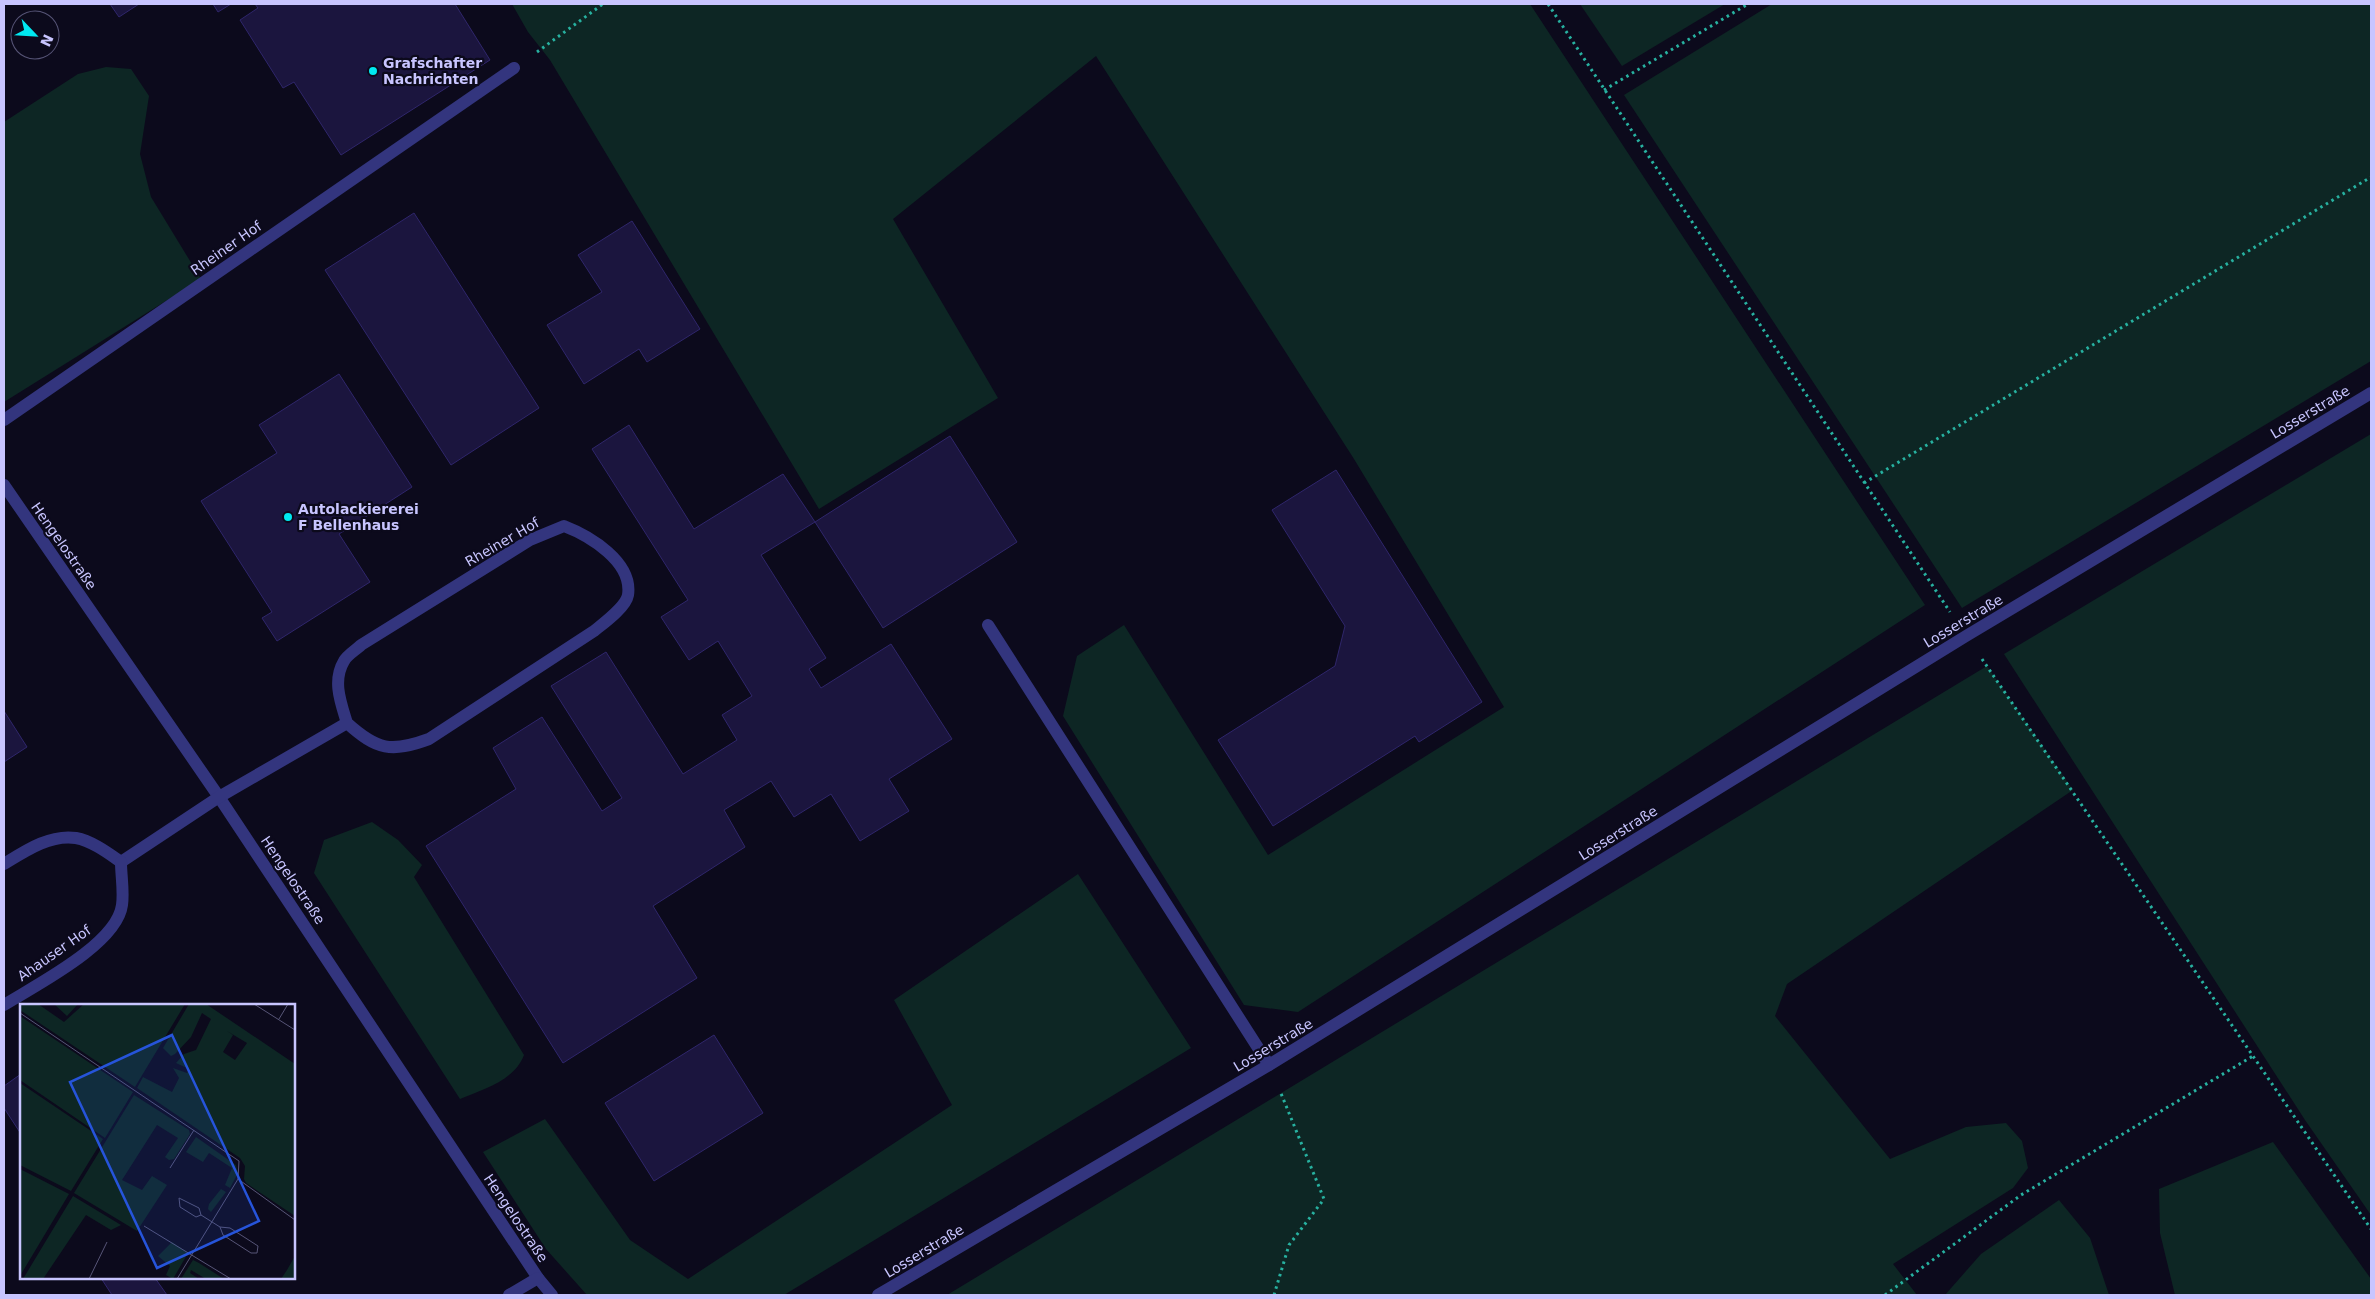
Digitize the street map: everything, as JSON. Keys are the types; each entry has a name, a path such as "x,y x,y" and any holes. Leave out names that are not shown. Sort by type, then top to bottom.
{"street":[{"name":"Rheiner Hof","path":"4,420 514,68"},
{"name":"Losserstraße","path":"878,1295 1269,1065 1966,636 2371,393"},
{"name":"Hengelostraße","path":"4,485 220,797 538,1278 552,1295"},
{"name":"Rheiner Hof","path":"564,526 584,534 608,552 627,576 628,596 614,615 594,631 471,713 428,739 409,746 387,748 362,737 347,723 338,695 339,675 344,661 361,645 530,540 564,526"},
{"path":"988,625 1269,1065"},
{"path":"4,864 28,848 49,840 76,838 97,846 121,862 220,797 347,723"},
{"name":"Ahauser Hof","path":"4,1006 98,944 112,926 122,905 121,862"},
{"path":"510,1295 538,1278"}],"path":[{"path":"514,68 603,4"},
{"path":"1604,90 1748,4"},
{"path":"1864,483 2371,177"},
{"path":"1885,1295 2021,1195 2253,1056"},
{"path":"1269,1065 1324,1199 1289,1245 1274,1295"}],"green space":[{"path":"512,4 1530,4 1925,605 1298,1012 1244,1005 1063,716 1077,656 1124,625 1268,855 1504,707 1354,459 1096,56 893,219 998,398 819,509 550,60 528,32"},
{"path":"1580,4 1725,4 1622,66"},
{"path":"1772,4 2371,4 2371,361 1962,608 1624,95"},
{"path":"106,67 131,69 149,96 140,154 151,197 201,279 4,402 4,122 78,74"},
{"path":"2371,434 2371,1215 2305,1120 2004,654"},
{"path":"1987,666 2073,790 1787,984 1775,1016 1890,1159 1966,1127 2006,1123 2022,1141 2028,1168 2013,1188 1893,1264 1917,1295 947,1295"},
{"path":"372,822 398,840 422,865 414,877 524,1055 519,1064 505,1078 488,1088 460,1099 314,873 324,840"},
{"path":"1078,874 1191,1048 784,1295 587,1295 546,1249 483,1152 545,1119 630,1240 688,1279 952,1105 894,1000"},
{"path":"2273,1142 2371,1279 2371,1295 2175,1295 2160,1233 2159,1189"},
{"path":"2059,1200 2090,1238 2109,1295 1945,1295 1981,1254"}],"building":[{"path":"110,4 139,4 119,17"},
{"path":"213,4 231,4 218,12"},
{"name":"Grafschafter Nachrichten","path":"255,4 455,4 490,60 341,155 294,82 283,88 240,20 258,8"},
{"path":"414,213 539,408 451,465 325,270"},
{"path":"632,221 700,329 647,362 639,349 584,384 547,325 602,292 578,255"},
{"name":"Autolackiererei F Bellenhaus","path":"339,374 412,487 339,534 370,582 277,641 262,618 272,612 201,501 277,453 259,425"},
{"path":"629,425 694,529 783,474 815,522 761,555 826,658 809,669 821,688 891,644 952,739 889,779 909,811 860,841 831,794 794,817 771,781 724,810 745,847 653,906 697,978 563,1063 426,846 516,789 493,748 542,717 602,811 622,798 551,686 606,652 683,774 737,740 722,715 752,696 718,641 689,660 661,617 688,600 592,449"},
{"path":"950,436 1017,542 883,628 815,522"},
{"path":"1336,470 1482,702 1419,742 1415,736 1273,826 1218,740 1335,666 1345,626 1272,510"},
{"path":"4,711 27,747 4,762"},
{"path":"714,1035 763,1113 654,1181 605,1103"},
{"path":"20,1075 20,1132 4,1108 4,1086"},
{"path":"102,1279 156,1279 167,1295 112,1295"}],"place":[{"name":"Grafschafter Nachrichten","path":"373,71"},
{"name":"Autolackiererei F Bellenhaus","path":"288,517"}]}
